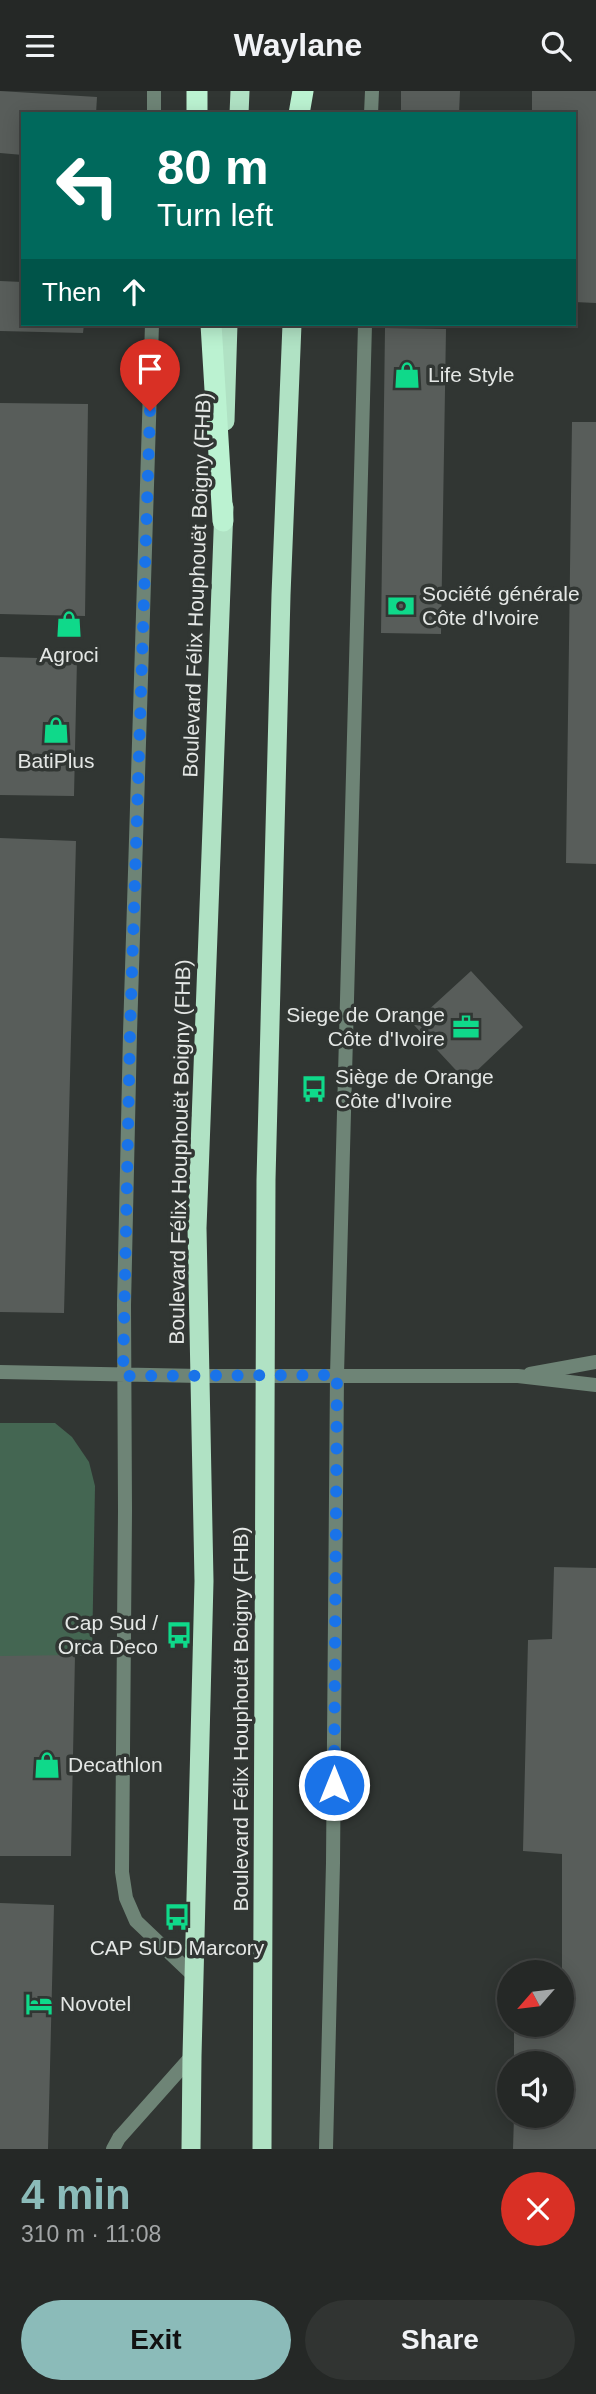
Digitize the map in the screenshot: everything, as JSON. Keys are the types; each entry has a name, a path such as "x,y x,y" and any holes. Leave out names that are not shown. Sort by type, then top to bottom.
{"highway":[{"path":"197,91 197,112"},
{"path":"239,112 240,91"},
{"path":"299,112 301,91"},
{"path":"211,326 223,521"},
{"name":"Boulevard Félix Houphouët Boigny (FHB)","path":"191,2149 204,1581 198,1190 228,326"},
{"name":"Boulevard Félix Houphouët Boigny (FHB)","path":"262,2149 264,1375 274,861 292,326"}],"street":[{"path":"154,91 154,112"},
{"path":"371,112 372,91"},
{"path":"152,326 130,1019 123,1376 125,1511 122,1872 125,1898 136,1921 195,1977"},
{"path":"326,2149 333,1863 337,1375 365,326"},
{"path":"518,1376 596,1362"},
{"path":"0,1372 123,1376 518,1376 596,1385"},
{"path":"113,2149 119,2138 192,2056"}],"green space":[{"path":"0,1423 55,1423 72,1437 89,1462 95,1486 92,1656 0,1656"}],"building":[{"path":"0,91 97,97 96,112 21,112 21,155 0,153"},
{"path":"401,91 460,91 459,112 401,112"},
{"path":"532,91 596,91 596,303 576,302 576,112 532,112"},
{"path":"0,281 21,282 21,326 84,326 83,333 0,331"},
{"path":"385,328 446,329 441,634 381,633"},
{"path":"0,403 88,404 85,616 0,614"},
{"path":"572,422 596,422 596,864 566,863"},
{"path":"0,657 77,659 74,796 0,795"},
{"path":"0,838 76,841 64,1313 0,1312"},
{"path":"471,971 523,1027 466,1081 413,1024"},
{"path":"554,1567 596,1568 596,2149 513,2149 514,2128 574,2128 574,2051 514,2051 514,2037 574,2037 574,1960 562,1960 562,1854 523,1851 528,1640 552,1639"},
{"path":"75,1655 71,1856 0,1856 0,1656"},
{"path":"0,1903 54,1905 48,2149 0,2149"}],"place":[{"name":"Life Style","path":"407,375"},
{"name":"Société générale Côte d'Ivoire","path":"401,606"},
{"name":"Agroci","path":"69,624"},
{"name":"BatiPlus","path":"56,730"},
{"name":"Siege de Orange Côte d'Ivoire","path":"466,1027"},
{"name":"Siège de Orange Côte d'Ivoire","path":"314,1089"},
{"name":"Cap Sud / Orca Deco","path":"179,1635"},
{"name":"Decathlon","path":"47,1765"},
{"name":"CAP SUD Marcory","path":"177,1917"},
{"name":"Novotel","path":"39,2004"}],"route":[{"path":"150,411 130,1033 123,1376 337,1375 334,1785"}]}
